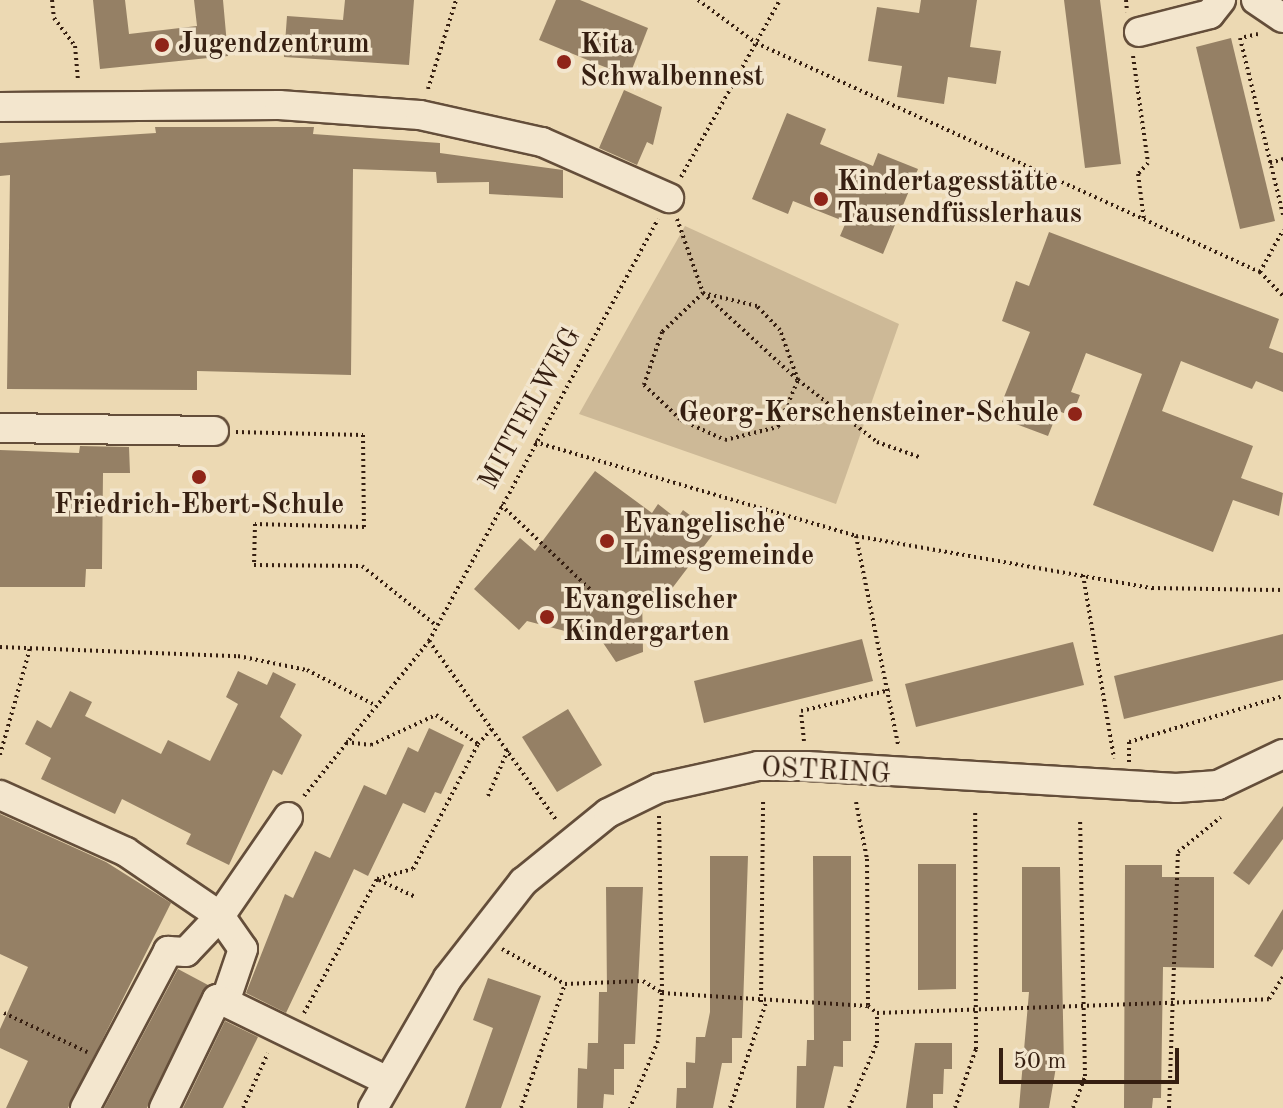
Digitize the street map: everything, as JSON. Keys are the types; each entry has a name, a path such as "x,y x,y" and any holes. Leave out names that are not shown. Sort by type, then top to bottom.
{"street":[{"path":"1133,33 1210,14 1221,0"},
{"path":"1256,0 1276,24"},
{"path":"0,107 79,103 420,115 542,142 669,198"},
{"path":"0,428 214,431"},
{"name":"OSTRING","path":"373,1108 478,937 523,882 578,835 659,788 758,766 807,766 902,776 1125,788 1218,785 1283,754"},
{"path":"0,795 126,852 220,916 243,949 225,1002"},
{"path":"85,1108 107,1061 168,951 186,952 220,916 288,817"},
{"path":"164,1108 217,999 388,1081"}],"path":[{"path":"52,0 54,18 75,46 79,103"},
{"path":"420,115 456,0"},
{"path":"698,0 756,43 1260,272 1283,296"},
{"name":"MITTELWEG","path":"288,817 429,641 535,442 780,0"},
{"path":"1126,0 1133,33 1148,163 1138,174 1144,220"},
{"path":"1276,24 1240,38 1283,215"},
{"path":"1270,163 1283,159"},
{"path":"669,198 703,293 798,380 877,442 919,457"},
{"path":"1260,272 1283,230"},
{"path":"703,293 757,306 780,330 798,380 778,427 725,440 681,420 644,385 662,332 703,293"},
{"path":"214,431 363,435 364,527 255,524 254,565 362,566 437,626"},
{"path":"535,442 856,536 1152,588 1283,590"},
{"path":"501,505 595,594"},
{"path":"856,536 890,690 902,776"},
{"path":"1083,575 1125,788"},
{"path":"429,641 493,728 550,817 578,835"},
{"path":"0,647 238,656 307,670 375,705"},
{"path":"0,755 30,648"},
{"path":"807,766 801,711 890,690"},
{"path":"1125,788 1129,742 1283,696"},
{"path":"346,742 371,745 436,715 478,744"},
{"path":"309,1005 377,879 413,869 478,744 493,728"},
{"path":"488,796 508,750"},
{"path":"630,1108 658,1041 662,993 659,788"},
{"path":"730,1108 764,1003 763,801"},
{"path":"856,802 867,859 868,1006"},
{"path":"955,1108 976,1049 975,811"},
{"path":"1169,1108 1178,852 1221,817"},
{"path":"1073,1108 1085,1076 1080,818"},
{"path":"377,879 415,897"},
{"path":"478,937 565,984 643,981 662,993 764,1003 868,1006 877,1013 976,1006 1269,999 1283,977"},
{"path":"521,1108 565,984"},
{"path":"4,1013 107,1061"},
{"path":"849,1108 877,1043 877,1013"},
{"path":"243,1108 272,1044 292,1036"}],"shaded area":[{"path":"685,226 899,324 836,504 579,414"}],"building":[{"name":"Jugendzentrum","path":"93,0 125,0 129,34 197,26 194,0 223,0 228,56 100,69"},
{"path":"345,0 414,0 409,65 284,57 287,16 343,20"},
{"path":"556,0 580,0 648,28 629,77 539,40"},
{"path":"921,0 977,0 970,47 1001,51 996,84 948,77 944,104 897,97 902,66 868,61 877,7 919,13"},
{"path":"1064,0 1100,0 1121,164 1085,168"},
{"path":"1231,38 1275,221 1240,229 1196,47"},
{"path":"624,90 662,107 653,145 647,142 637,165 599,148"},
{"path":"787,113 826,129 820,144 873,166 878,153 918,169 883,254 840,236 846,222 793,201 788,214 752,199"},
{"path":"155,127 314,127 313,134 440,143 440,153 563,170 563,198 489,194 489,182 437,183 436,172 353,169 351,375 197,371 197,390 7,389 10,175 0,176 0,143 156,133"},
{"path":"1049,232 1279,319 1269,348 1283,353 1283,392 1256,381 1252,389 1181,361 1162,411 1253,446 1241,478 1283,493 1279,516 1233,500 1213,552 1093,505 1142,374 1086,353 1071,392 1080,395 1072,416 1058,411 1048,436 1016,424 1022,410 1002,402 1030,332 1002,321 1016,281 1029,286"},
{"path":"80,446 129,447 130,473 103,473 102,569 86,569 85,587 0,587 0,450 79,453"},
{"path":"595,471 652,513 658,504 677,519 683,510 714,533 658,607 642,594 643,652 616,662 591,625 580,635 527,621 519,630 474,589 520,538 535,551"},
{"path":"1283,634 1283,680 1124,719 1114,676"},
{"path":"862,639 873,681 704,723 694,681"},
{"path":"1073,642 1084,685 916,727 905,684"},
{"path":"238,671 267,685 273,672 296,684 280,717 302,735 282,775 273,770 229,865 186,844 191,834 122,799 115,814 41,779 51,758 25,744 37,720 51,728 70,691 92,702 85,716 161,754 168,740 210,761 238,704 226,697"},
{"path":"568,709 602,765 557,792 522,737"},
{"path":"429,728 464,745 441,794 435,792 425,813 403,803 368,876 354,869 286,1013 246,993 285,894 293,898 315,851 330,858 364,785 386,795 408,747 418,752"},
{"path":"1283,806 1283,839 1249,885 1233,873"},
{"path":"0,814 106,862 171,903 68,1108 6,1108 28,1061 0,1048 0,1029 28,967 0,954"},
{"path":"710,856 748,856 742,1038 732,1038 732,1063 722,1063 713,1108 676,1108 677,1088 686,1088 686,1062 695,1063 696,1037 705,1037 710,1012"},
{"path":"813,856 851,856 851,1041 843,1041 843,1067 834,1066 824,1108 796,1108 797,1066 806,1066 807,1040 814,1040"},
{"path":"918,864 956,864 956,989 918,990"},
{"path":"1125,865 1162,865 1162,877 1214,877 1214,968 1163,967 1161,1098 1153,1098 1152,1108 1124,1108"},
{"path":"1022,867 1060,867 1064,1067 1056,1067 1049,1108 1019,1108 1029,992 1022,992"},
{"path":"606,887 643,887 635,1044 624,1044 624,1069 614,1069 614,1095 604,1094 603,1108 577,1108 578,1068 587,1069 588,1043 598,1043 599,992 607,992"},
{"path":"1283,909 1283,949 1272,967 1254,956"},
{"path":"178,969 208,985 147,1108 104,1108"},
{"path":"488,978 541,996 501,1108 465,1108 493,1028 473,1020"},
{"path":"225,1021 258,1037 223,1108 183,1108"},
{"path":"915,1043 952,1043 952,1069 944,1069 943,1094 933,1094 933,1108 906,1108"}],"place":[{"name":"Jugendzentrum","path":"162,45"},
{"name":"Kita Schwalbennest","path":"564,62"},
{"name":"Kindertagesstätte Tausendfüsslerhaus","path":"821,199"},
{"name":"Georg-Kerschensteiner-Schule","path":"1075,414"},
{"name":"Friedrich-Ebert-Schule","path":"199,477"},
{"name":"Evangelische Limesgemeinde","path":"607,541"},
{"name":"Evangelischer Kindergarten","path":"547,617"}]}
